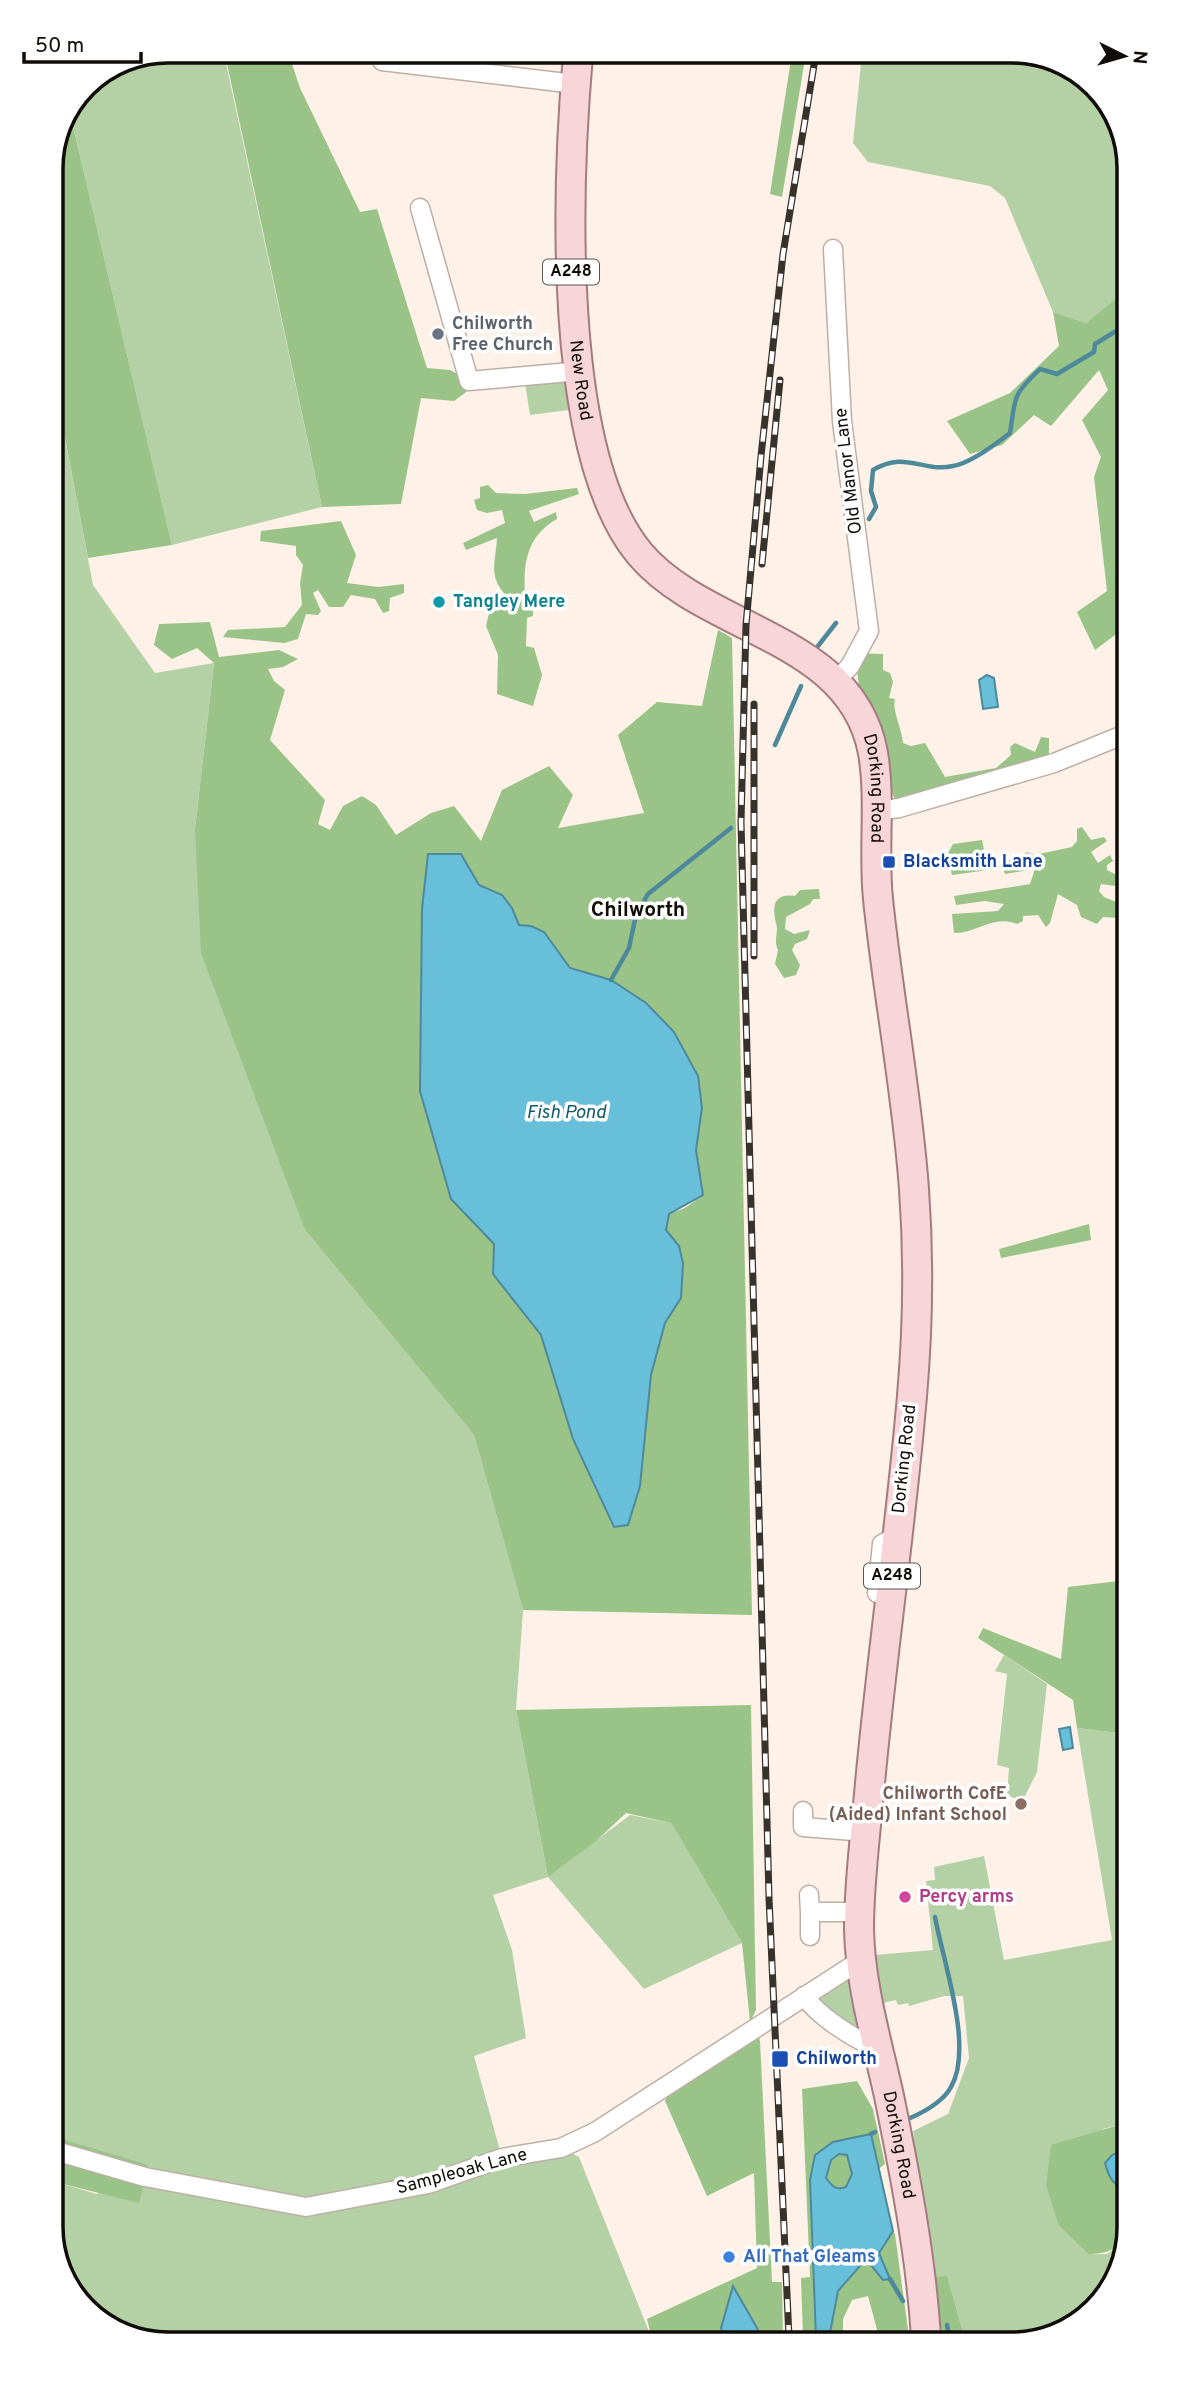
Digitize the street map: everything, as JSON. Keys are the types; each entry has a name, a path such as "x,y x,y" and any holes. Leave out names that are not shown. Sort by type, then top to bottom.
{"main road":[{"name":"New Road","path":"577,63 570,180 571,282 581,371 601,482 627,535 666,580 701,603 756,629"},
{"name":"Dorking Road","path":"756,629 803,655 835,682 856,710 871,743 878,897 914,1181 918,1302 912,1396 897,1536 880,1629 860,1912 861,1961 904,2183 925,2332"}],"street":[{"path":"399,63 575,84"},
{"path":"420,208 469,381 581,371"},
{"name":"Old Manor Lane","path":"833,249 842,421 869,632 850,666 835,682"},
{"path":"876,811 899,808 1054,763 1117,737"},
{"path":"867,1698 880,1629"},
{"path":"804,1825 866,1832"},
{"path":"810,1936 809,1903 860,1912"},
{"name":"Sampleoak Lane","path":"63,2152 145,2177 306,2207 428,2184 502,2158 561,2148 595,2132 861,1961"},
{"path":"804,1996 818,2011 859,2040 867,2044 877,2041"}],"green space":[{"path":"168,63 226,63 322,507 172,545 73,125 85,104 99,89 128,71"},
{"path":"227,63 292,63 300,88 360,212 377,209 427,368 450,370 477,384 454,401 421,398 401,504 322,507"},
{"path":"790,63 804,63 782,197 770,194"},
{"path":"861,63 1018,63 1058,74 1081,89 1095,104 1109,128 1115,148 1117,297 1086,323 1053,312 1005,198 990,186 868,162 853,143"},
{"path":"73,125 172,545 88,558 63,427 63,162"},
{"path":"1117,297 1117,634 1095,650 1077,612 1107,591 1094,477 1101,457 1082,420 1108,390 1099,370 1051,426 1034,415 1002,445 970,454 947,421 1010,393 1059,346 1053,312 1086,323"},
{"path":"565,379 569,410 530,415 525,383"},
{"path":"63,428 93,585 155,673 214,663 195,829 305,1230 474,1435 523,1610 516,1710 548,1877 493,1895 512,1950 526,2038 474,2056 502,2158 561,2148 579,2157 649,2332 162,2332 135,2326 110,2314 94,2301 77,2279 65,2247 63,2184 97,2194 148,2166 63,2139"},
{"path":"488,485 496,493 525,494 577,488 579,494 529,511 534,522 556,512 557,519 533,542 526,561 525,595 533,600 533,616 527,618 526,646 534,648 542,675 533,706 497,694 498,655 486,626 489,613 502,606 504,593 494,573 497,538 466,550 463,543 505,523 502,510 487,513 477,510 474,500 480,498 480,487"},
{"path":"341,521 356,555 347,583 378,587 404,584 404,593 390,598 389,611 383,613 375,599 351,595 343,607 329,607 318,590 313,593 321,611 318,615 306,614 298,639 284,643 223,637 228,630 285,627 302,605 300,583 303,565 296,555 296,546 260,541 261,531"},
{"path":"210,622 219,657 279,650 298,659 283,667 268,669 274,681 285,690 270,740 325,800 318,824 330,830 343,806 362,796 376,805 396,835 431,813 454,806 481,841 502,790 549,766 573,795 558,828 644,813 618,735 657,702 702,706 718,630 732,638 752,1615 523,1610 474,1435 305,1230 201,953 195,829 214,663 197,648 172,659 154,645 159,624","holes":["461,854 479,885 512,908 519,926 531,926 544,932 570,968 611,980 702,1108 696,1149 703,1195 685,1208 669,1214 666,1230 679,1246 681,1298 665,1323 651,1375 640,1486 613,1527 573,1439 541,1335 493,1274 494,1244 451,1199 421,974 422,910"]},
{"path":"854,653 883,654 883,670 890,673 893,682 889,698 895,699 903,743 911,746 925,743 945,777 996,768 1011,755 1010,747 1015,743 1035,752 1041,737 1049,738 1049,759 896,804 860,693 857,671 851,667"},
{"path":"1082,827 1091,840 1104,837 1107,841 1091,852 1098,863 1110,855 1113,861 1107,865 1107,870 1117,875 1116,886 1101,884 1099,891 1104,897 1117,902 1117,918 1103,917 1097,924 1081,917 1077,905 1058,894 1050,923 1046,927 1038,915 1023,916 1023,921 1017,924 1000,921 954,933 952,914 998,911 1004,904 985,901 956,905 954,896 1030,884 1035,869 1005,874 1001,862 1018,858 1027,852 1034,855 1072,847 1077,841 1077,829"},
{"path":"982,840 988,870 952,875 947,855 953,844"},
{"path":"819,889 820,899 813,899 810,904 786,917 785,929 794,934 810,930 807,939 795,944 792,950 800,965 796,975 784,978 775,964 778,950 774,907 782,897 795,896 800,890"},
{"path":"1089,1224 1091,1240 1001,1258 999,1249"},
{"path":"1117,1581 1117,1733 1077,1728 1073,1700 978,1638 983,1628 1061,1659 1068,1587"},
{"path":"1004,1655 1047,1684 1037,1772 1025,1796 1017,1799 1007,1795 1009,1768 997,1765 1007,1674 995,1671"},
{"path":"751,1705 756,2010 750,2022 742,1943 671,1823 626,1813 595,1842 548,1877 516,1710"},
{"path":"1077,1728 1117,1733 1117,2125 1103,2129 1059,2226 1088,2254 1107,2254 1115,2248 1099,2285 1086,2301 1064,2318 1032,2330 963,2332 947,2275 929,2279 913,2131 948,2114 969,2058 963,1996 944,1996 909,2006 908,2003 898,2005 896,2000 883,2003 875,1955 933,1950 926,1881 935,1880 934,1867 984,1856 1004,1960 1112,1940"},
{"path":"630,1815 671,1823 742,1943 644,1989 548,1877"},
{"path":"861,1960 877,2041 808,2002"},
{"path":"756,2025 760,2041 772,2282 782,2282 783,2332 650,2332 647,2319 757,2268 754,2173 707,2196 665,2101 676,2079"},
{"path":"857,2081 873,2109 885,2164 835,2202 839,2275 851,2275 866,2258 883,2280 889,2279 879,2253 893,2231 908,2332 878,2332 868,2296 852,2300 843,2319 843,2332 803,2332 801,2278 810,2277 802,2089"},
{"path":"1117,2126 1117,2227 1115,2247 1109,2251 1088,2254 1059,2226 1046,2185 1051,2145"},
{"path":"63,2139 148,2165 139,2203 63,2184"},
{"path":"947,2275 963,2332 942,2332 929,2279"}],"water":[{"path":"987,675 994,678 998,707 983,709 979,680"},
{"name":"Fish Pond","path":"428,854 461,854 479,885 502,895 512,908 519,925 531,926 544,932 570,968 611,980 646,1003 674,1032 698,1076 702,1108 696,1150 703,1195 669,1214 666,1230 679,1246 683,1263 681,1298 665,1323 651,1375 640,1486 628,1525 614,1527 573,1439 541,1335 493,1274 494,1244 451,1199 420,1091 422,909"},
{"path":"1070,1727 1073,1748 1063,1750 1059,1729"},
{"path":"871,2134 893,2231 879,2253 890,2279 883,2280 866,2259 838,2291 830,2332 816,2332 810,2180 815,2155 833,2142","holes":["839,2154 847,2155 852,2174 843,2188 837,2188 826,2178 831,2160"]},
{"path":"1117,2153 1117,2185 1108,2173 1105,2163"},
{"path":"733,2286 758,2332 722,2332"}],"waterway":[{"path":"869,519 876,507 871,491 873,470 895,462 932,467 953,466 975,457 1010,433 1016,398 1040,369 1057,374 1094,352 1095,344 1117,330"},
{"path":"818,646 836,623"},
{"path":"775,745 801,686"},
{"path":"611,980 629,948 636,915 648,894 731,828"},
{"path":"908,2119 938,2102 951,2087 957,2070 959,2050 955,2004 935,1917"},
{"path":"871,2134 875,2132"},
{"path":"890,2279 903,2301"},
{"path":"947,2325 948,2332"}],"railway":[{"path":"789,2332 769,1898 741,822 746,625 761,456 783,254 814,63"},
{"path":"762,564 780,380"},
{"path":"754,704 754,956"}],"place":[{"name":"Chilworth Free Church","path":"438,334"},
{"name":"Tangley Mere","path":"439,602"},
{"name":"Blacksmith Lane","path":"889,862"},
{"name":"Chilworth CofE (Aided) Infant School","path":"1021,1804"},
{"name":"Percy arms","path":"905,1897"},
{"name":"Chilworth","path":"780,2059"},
{"name":"All That Gleams","path":"729,2257"}],"district":[{"name":"Chilworth","path":"638,910"}]}
